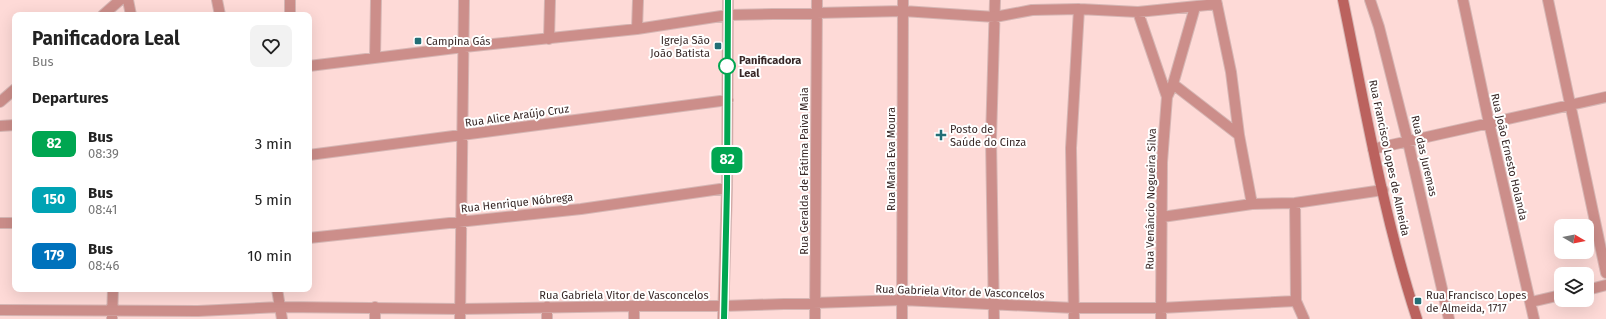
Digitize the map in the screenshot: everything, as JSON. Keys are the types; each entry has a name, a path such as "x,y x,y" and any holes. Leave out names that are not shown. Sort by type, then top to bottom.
{"main road":[{"name":"Rua Francisco Lopes de Almeida","path":"1343,0 1373,149 1405,283 1417,319"}],"street":[{"path":"106,12 120,0"},
{"path":"128,0 130,12"},
{"path":"217,0 219,12"},
{"path":"290,0 290,12"},
{"path":"375,58 376,0"},
{"path":"460,314 464,0"},
{"path":"549,39 550,0"},
{"path":"638,0 638,29"},
{"path":"724,319 723,306 727,188 728,0"},
{"name":"Rua Geralda de Fátima Paiva Maia","path":"815,319 817,0"},
{"name":"Rua Maria Eva Moura","path":"902,319 903,0"},
{"path":"994,319 995,304 991,139 995,0"},
{"name":"Rua das Juremas","path":"1370,0 1379,27 1408,142 1449,319"},
{"name":"Rua João Ernesto Holanda","path":"1462,0 1534,319"},
{"path":"1548,0 1572,106 1606,273"},
{"path":"312,66 464,47 638,29 728,15 903,11 995,17 1032,10 1079,9 1138,12 1195,7 1216,2 1231,72 1239,135 1252,204"},
{"path":"1167,98 1173,84 1195,7"},
{"path":"1074,319 1071,148 1079,9"},
{"name":"Rua Venâncio Nogueira Silva","path":"1138,12 1167,98 1162,162 1161,319"},
{"path":"1173,84 1239,135"},
{"path":"0,102 12,92"},
{"path":"1373,149 1489,122 1606,98"},
{"name":"Rua Alice Araújo Cruz","path":"312,155 728,100"},
{"path":"0,126 12,125"},
{"name":"Rua Henrique Nóbrega","path":"312,238 581,209 727,188"},
{"path":"1162,217 1252,204 1295,203 1383,190"},
{"path":"1295,203 1296,301 1304,319"},
{"path":"0,223 12,222"},
{"path":"1594,288 1606,285"},
{"path":"112,315 113,292"},
{"path":"278,292 282,319"},
{"path":"1530,302 1554,297"},
{"name":"Rua Gabriela Vitor de Vasconcelos","path":"0,310 23,314 198,315 280,307 375,307 460,314 547,307 723,306 902,300 1074,308 1161,308 1296,301"},
{"path":"634,306 634,319"},
{"path":"375,307 375,319"},
{"path":"547,307 547,319"}],"bus line":[{"name":"82","path":"724,319 723,306 727,188 728,0"}],"place":[{"name":"Campina Gás","path":"418,41"},
{"name":"Igreja São João Batista","path":"718,46"},
{"name":"Panificadora Leal","path":"727,66"},
{"name":"Posto de Saúde do Cinza","path":"941,135"},
{"name":"Rua Francisco Lopes de Almeida, 1717","path":"1418,301"}]}
